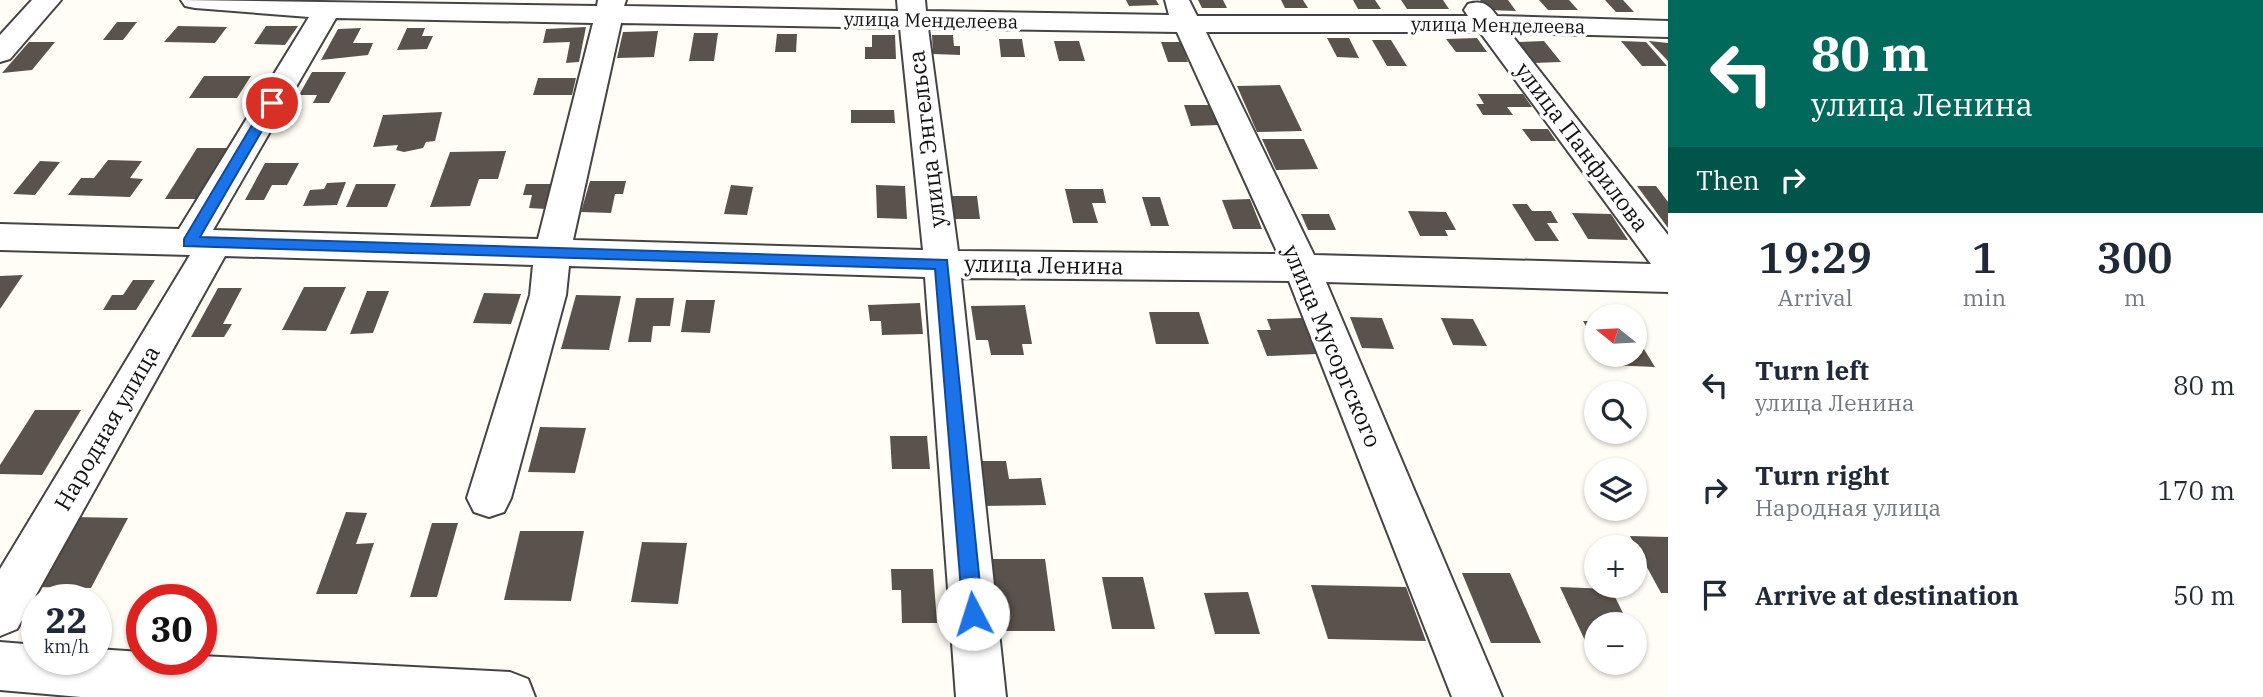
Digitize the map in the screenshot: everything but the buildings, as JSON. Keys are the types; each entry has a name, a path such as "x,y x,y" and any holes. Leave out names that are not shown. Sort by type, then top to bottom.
{"street":[{"path":"0,53 47,0"},
{"name":"улица Менделеева","path":"195,0 330,5 1479,12 1668,29"},
{"name":"Народная улица","path":"0,613 330,5"},
{"path":"489,498 548,295 552,254 610,6"},
{"name":"улица Энгельса","path":"912,10 942,264 981,697"},
{"name":"улица Мусоргского","path":"1181,12 1301,268 1477,697"},
{"name":"улица Панфилова","path":"1479,12 1668,261"},
{"name":"улица Ленина","path":"0,237 942,264 1301,268 1668,278"},
{"path":"0,666 482,697"}],"route":[{"path":"272,103 189,242 942,264 973,614"}]}
